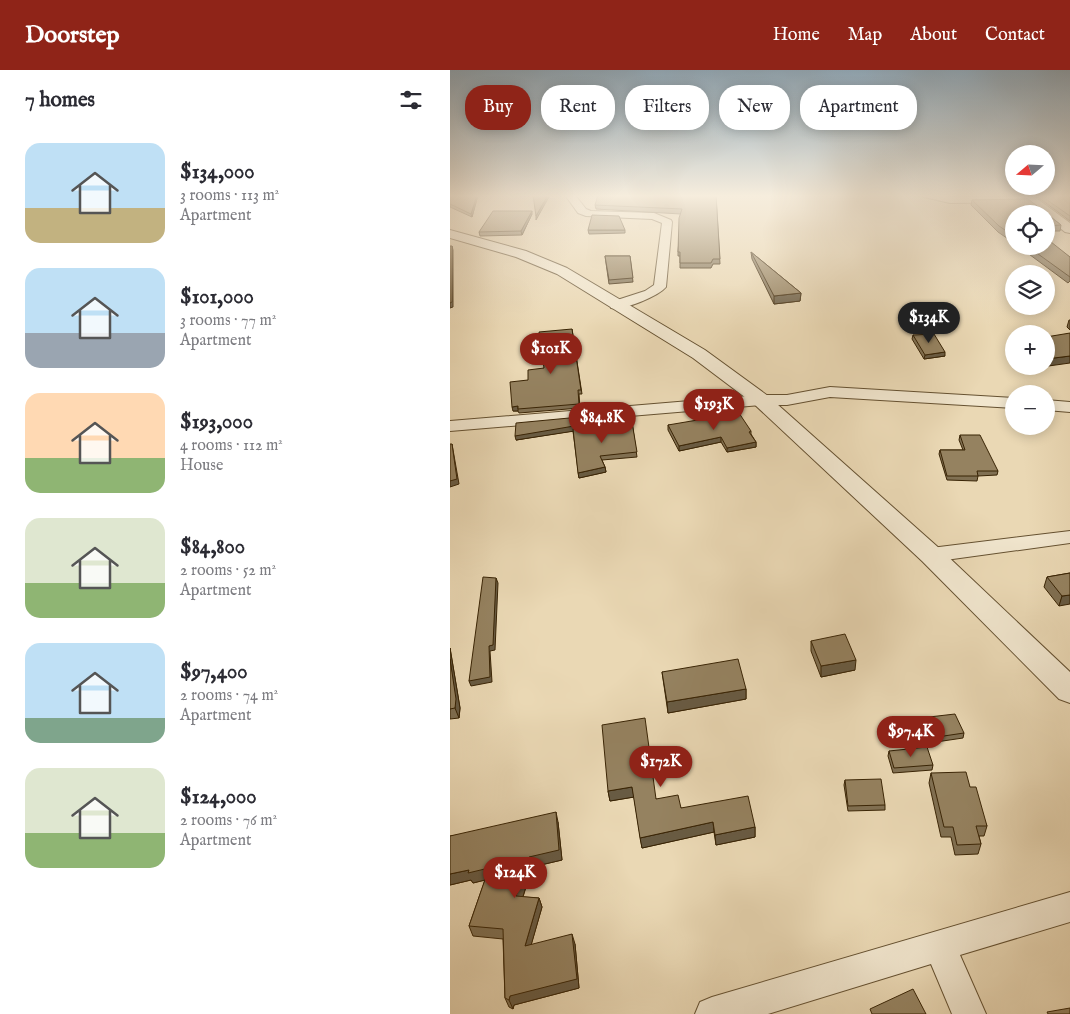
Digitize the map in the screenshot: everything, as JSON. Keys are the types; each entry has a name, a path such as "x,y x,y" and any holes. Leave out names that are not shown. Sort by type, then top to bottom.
{"street":[{"path":"467,239 539,260 562,271 621,304 699,354 760,400 931,555 1070,691"},
{"path":"621,304 649,294 660,287 665,239"},
{"path":"450,426 760,400 787,400 830,392 1005,402"},
{"path":"1055,406 1070,407"},
{"path":"931,555 1070,538"},
{"path":"712,1014 1070,907"},
{"path":"940,946 968,1014"}],"building":[{"path":"678,239 719,239 720,259 713,259 711,263 680,263 680,252 678,252"},
{"path":"1055,245 1070,257 1070,277 1055,265 1039,255 1055,255"},
{"path":"450,246 452,246 452,302 450,303"},
{"path":"751,252 801,293 774,296"},
{"path":"605,256 630,256 633,278 609,280"},
{"path":"572,329 581,390 578,390 579,404 518,409 518,406 512,407 510,382 528,380 528,370 544,368 539,332"},
{"path":"1070,333 1070,356 1055,358 1055,336"},
{"path":"934,334 945,352 925,355 913,335"},
{"path":"739,413 756,442 727,448 721,437 679,446 668,425"},
{"path":"580,417 580,425 515,436 516,423"},
{"path":"632,422 637,452 600,456 605,467 578,473 573,429"},
{"path":"960,435 980,435 998,471 977,471 978,476 947,476 940,450 965,450"},
{"path":"450,444 452,444 457,479 450,481"},
{"path":"1070,573 1070,595 1062,596 1047,577"},
{"path":"483,577 496,578 493,645 489,646 490,677 469,681"},
{"path":"845,634 856,660 821,666 811,641"},
{"path":"450,659 456,699 455,708 450,709"},
{"path":"738,659 746,689 667,702 662,672"},
{"path":"955,714 964,733 937,737 929,717"},
{"path":"645,718 656,799 678,795 681,808 748,796 755,827 715,835 713,822 640,838 632,787 608,791 602,725"},
{"path":"927,747 933,765 894,768 889,751"},
{"path":"966,772 970,787 976,787 987,826 976,826 981,844 957,845 953,827 944,827 931,773"},
{"path":"881,779 885,805 848,806 845,780"},
{"path":"556,812 559,850 529,857 516,896 539,898 525,946 572,934 577,979 510,996 509,1000 505,998 503,929 469,926 489,868 468,873 469,870 450,874 450,836"},
{"path":"913,989 926,1014 872,1014 870,1009"},
{"path":"1070,1008 1070,1014 1048,1014 1047,1012"}]}
